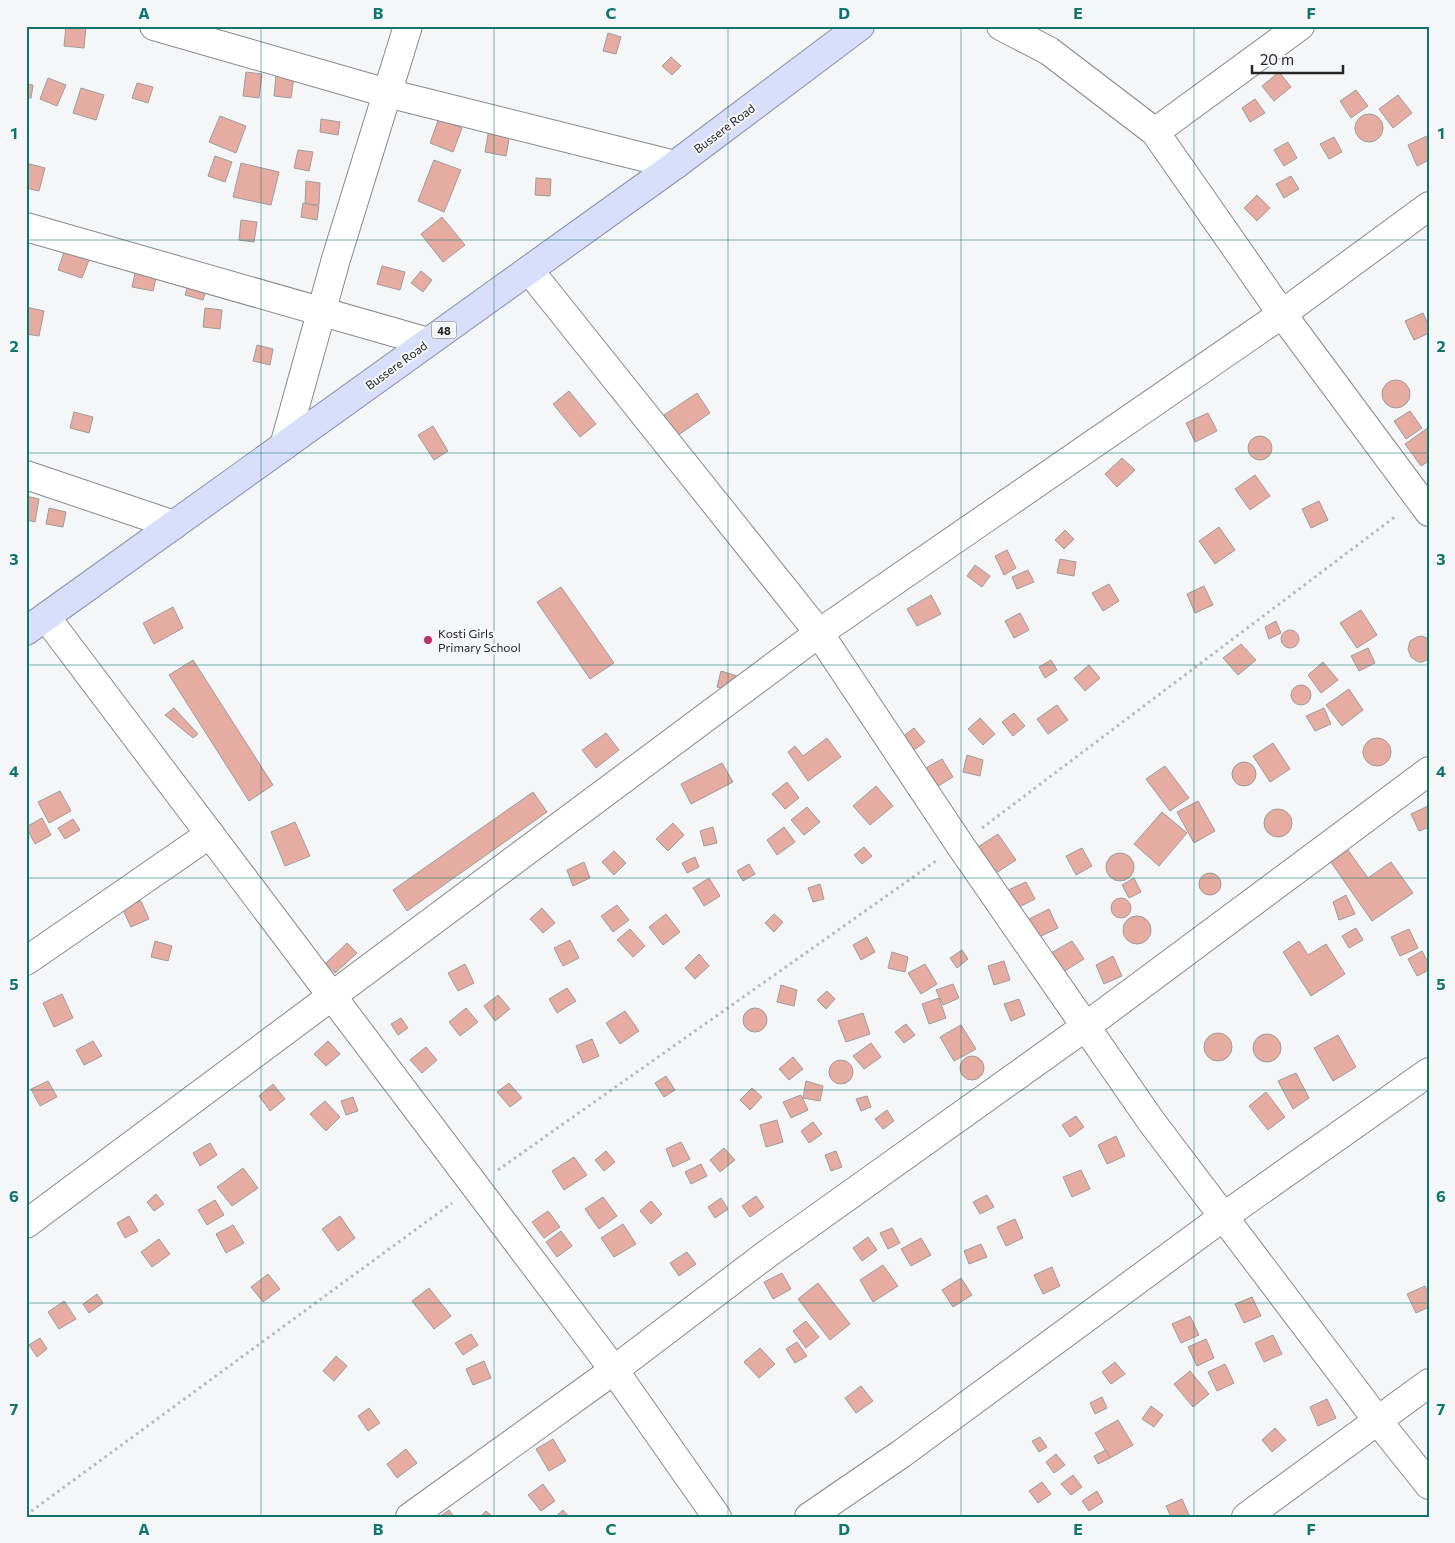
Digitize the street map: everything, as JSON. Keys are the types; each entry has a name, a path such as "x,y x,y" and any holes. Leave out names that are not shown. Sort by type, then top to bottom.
{"main road":[{"name":"Bussere Road","path":"36,624 675,165 860,26"}],"street":[{"path":"154,26 387,93 675,165"},
{"path":"284,446 336,259 408,26"},
{"path":"1001,26 1048,51 1155,132 1282,314 1425,501"},
{"path":"1155,132 1300,26"},
{"path":"26,1224 819,633 1282,314 1429,206"},
{"path":"26,227 428,342"},
{"path":"529,270 819,633 960,845 1151,1121 1378,1421 1429,1485"},
{"path":"26,475 174,525"},
{"path":"36,624 210,834 614,1370 717,1517"},
{"path":"410,1517 614,1370 766,1254 1085,1027 1429,771"},
{"path":"26,961 210,834"},
{"path":"809,1517 901,1454 1223,1217 1429,1072"},
{"path":"1246,1517 1429,1383"}],"path":[{"path":"26,1515 475,1186 960,845 1425,501"}],"building":[{"path":"66,26 86,26 84,48 64,46"},
{"path":"608,33 621,37 616,54 603,51"},
{"path":"671,57 681,66 672,75 662,66"},
{"path":"246,72 262,74 259,98 243,96"},
{"path":"1279,72 1291,87 1274,101 1262,86"},
{"path":"276,75 294,77 291,98 274,96"},
{"path":"48,78 66,85 57,106 40,99"},
{"path":"137,83 153,87 148,103 132,98"},
{"path":"26,84 33,85 31,98 26,97"},
{"path":"81,88 104,95 96,120 73,113"},
{"path":"1356,90 1368,106 1351,118 1340,101"},
{"path":"1398,95 1412,113 1393,128 1379,109"},
{"path":"1255,99 1265,113 1250,122 1242,108"},
{"path":"1369,114 1379,118 1383,128 1379,138 1369,142 1359,138 1355,128 1359,118"},
{"path":"220,116 246,126 236,153 209,142"},
{"path":"439,118 462,128 453,152 430,143"},
{"path":"321,119 340,122 338,135 320,132"},
{"path":"489,129 510,133 506,156 485,152"},
{"path":"1429,135 1429,160 1417,166 1408,145"},
{"path":"1334,137 1342,152 1329,159 1320,144"},
{"path":"1288,142 1297,158 1284,166 1274,150"},
{"path":"298,150 313,152 309,171 294,168"},
{"path":"215,156 232,162 225,182 208,176"},
{"path":"434,160 461,170 444,212 418,201"},
{"path":"26,163 45,168 39,191 26,188"},
{"path":"241,163 279,172 271,205 233,197"},
{"path":"1291,176 1299,189 1284,198 1276,184"},
{"path":"536,178 551,179 550,196 535,195"},
{"path":"306,181 320,183 319,205 305,204"},
{"path":"1257,195 1270,208 1257,221 1244,208"},
{"path":"303,203 319,206 317,220 301,217"},
{"path":"442,217 465,245 443,262 421,234"},
{"path":"241,220 257,222 254,242 239,240"},
{"path":"64,252 89,260 82,278 58,270"},
{"path":"137,264 158,269 153,291 132,287"},
{"path":"382,266 405,272 400,290 377,284"},
{"path":"421,271 432,280 423,292 411,283"},
{"path":"189,282 207,287 203,300 185,295"},
{"path":"26,307 44,311 39,336 26,334"},
{"path":"205,308 222,310 220,329 203,327"},
{"path":"1423,313 1429,326 1429,333 1414,340 1405,321"},
{"path":"257,345 273,349 270,365 253,361"},
{"path":"1396,380 1406,384 1410,394 1406,404 1396,408 1386,404 1382,394 1386,384"},
{"path":"569,391 596,424 580,437 553,404"},
{"path":"697,393 710,413 677,436 664,415"},
{"path":"1410,411 1422,428 1406,439 1394,421"},
{"path":"74,412 93,417 89,433 70,428"},
{"path":"1208,413 1217,431 1195,442 1186,423"},
{"path":"433,426 448,451 434,460 418,435"},
{"path":"1429,427 1429,461 1421,466 1405,444"},
{"path":"1260,436 1265,437 1271,443 1271,453 1265,459 1260,460 1255,459 1249,453 1248,448 1249,443 1255,437"},
{"path":"1122,458 1135,470 1117,487 1105,474"},
{"path":"1255,475 1270,496 1250,510 1235,489"},
{"path":"26,496 39,499 35,522 26,520"},
{"path":"1319,501 1328,520 1311,528 1302,509"},
{"path":"49,508 66,512 63,527 46,524"},
{"path":"1219,527 1235,550 1215,564 1199,541"},
{"path":"1065,530 1074,539 1064,549 1055,540"},
{"path":"1007,550 1016,568 1004,575 995,556"},
{"path":"1060,559 1076,562 1074,576 1057,573"},
{"path":"975,565 990,576 982,587 967,576"},
{"path":"1028,570 1034,582 1017,589 1012,577"},
{"path":"1109,584 1119,601 1103,611 1092,593"},
{"path":"1204,586 1213,605 1195,613 1187,594"},
{"path":"561,587 614,663 590,679 537,602"},
{"path":"931,595 941,614 917,626 907,609"},
{"path":"173,607 183,628 154,644 143,623"},
{"path":"1361,610 1377,635 1357,648 1340,623"},
{"path":"1020,613 1029,630 1014,638 1005,621"},
{"path":"1276,621 1281,633 1269,639 1265,627"},
{"path":"1286,630 1294,630 1299,635 1297,646 1286,648 1281,643 1281,635"},
{"path":"1422,636 1429,639 1429,659 1418,662 1411,657 1408,649 1410,641"},
{"path":"1241,644 1256,660 1238,675 1223,658"},
{"path":"1368,648 1375,663 1359,671 1351,656"},
{"path":"193,660 273,785 249,801 169,675"},
{"path":"1051,660 1057,670 1045,678 1039,667"},
{"path":"1323,662 1338,680 1321,693 1308,675"},
{"path":"1089,665 1100,678 1085,691 1074,678"},
{"path":"721,671 737,676 734,691 717,687"},
{"path":"1301,685 1308,688 1311,695 1308,702 1301,705 1294,702 1291,695 1294,688"},
{"path":"1349,689 1363,710 1342,726 1326,705"},
{"path":"1057,705 1068,720 1048,734 1037,719"},
{"path":"174,708 198,734 193,738 165,715"},
{"path":"1324,708 1331,724 1315,731 1306,716"},
{"path":"1014,713 1025,726 1013,736 1002,722"},
{"path":"980,718 995,734 983,745 968,729"},
{"path":"914,728 925,742 907,755 897,741"},
{"path":"606,733 619,750 596,768 582,750"},
{"path":"827,738 841,757 808,781 788,752 795,746 803,756"},
{"path":"1377,738 1387,742 1391,752 1387,762 1377,766 1367,762 1363,752 1367,742"},
{"path":"1273,743 1290,769 1270,782 1253,756"},
{"path":"967,755 983,760 980,776 963,772"},
{"path":"942,759 953,777 935,788 924,769"},
{"path":"1244,762 1252,766 1256,774 1252,782 1244,786 1236,782 1232,774 1236,766"},
{"path":"722,763 733,782 691,804 681,784"},
{"path":"1165,766 1189,798 1170,811 1146,779"},
{"path":"787,782 799,798 785,809 772,794"},
{"path":"876,786 893,806 870,825 853,806"},
{"path":"60,791 71,811 49,823 38,802"},
{"path":"533,792 547,812 407,911 393,890"},
{"path":"1198,801 1215,831 1194,843 1177,812"},
{"path":"1428,806 1429,827 1419,831 1411,814"},
{"path":"807,807 820,822 804,835 791,820"},
{"path":"1278,809 1288,813 1292,823 1288,833 1278,837 1268,833 1264,823 1268,813"},
{"path":"1162,812 1187,833 1159,866 1134,844"},
{"path":"42,818 51,835 35,844 26,827"},
{"path":"73,819 80,830 65,839 58,828"},
{"path":"295,822 310,856 285,866 271,832"},
{"path":"673,823 684,835 668,851 656,839"},
{"path":"713,827 717,843 704,846 700,831"},
{"path":"784,827 795,842 777,855 767,840"},
{"path":"998,834 1016,860 996,873 978,847"},
{"path":"1345,846 1368,878 1391,862 1413,893 1372,921 1328,858"},
{"path":"864,847 872,856 862,864 854,855"},
{"path":"1082,848 1092,866 1076,875 1066,856"},
{"path":"614,851 626,863 614,875 602,862"},
{"path":"1120,853 1130,857 1134,867 1130,877 1120,881 1110,877 1106,867 1110,857"},
{"path":"695,857 699,867 687,873 682,863"},
{"path":"584,862 590,878 573,886 567,870"},
{"path":"749,864 755,874 743,881 737,871"},
{"path":"1210,873 1218,876 1221,884 1218,892 1210,895 1202,892 1199,884 1202,876"},
{"path":"709,878 720,896 704,906 693,888"},
{"path":"1134,878 1141,892 1129,898 1122,885"},
{"path":"1026,882 1035,899 1015,909 1006,891"},
{"path":"820,884 824,899 813,902 808,888"},
{"path":"1346,895 1355,914 1339,920 1333,902"},
{"path":"1121,898 1128,901 1131,908 1128,915 1121,918 1114,915 1111,908 1114,901"},
{"path":"141,901 149,919 131,927 122,908"},
{"path":"617,905 629,920 613,932 601,916"},
{"path":"542,908 555,923 543,933 530,919"},
{"path":"1049,909 1058,928 1039,937 1029,919"},
{"path":"666,914 680,932 663,945 649,927"},
{"path":"774,914 783,922 774,932 765,923"},
{"path":"1137,916 1147,920 1151,930 1147,940 1137,944 1127,940 1123,930 1127,920"},
{"path":"1356,928 1363,940 1349,948 1342,936"},
{"path":"630,929 645,946 633,957 617,940"},
{"path":"1409,929 1418,948 1400,956 1391,937"},
{"path":"867,937 875,952 861,960 853,945"},
{"path":"570,940 579,958 563,966 554,948"},
{"path":"155,941 172,946 168,961 151,957"},
{"path":"1072,941 1084,959 1063,972 1051,953"},
{"path":"1299,941 1308,955 1326,944 1345,974 1311,996 1283,952"},
{"path":"347,943 357,953 335,973 326,963"},
{"path":"962,950 968,959 957,968 950,958"},
{"path":"1422,951 1429,964 1429,970 1417,976 1408,959"},
{"path":"892,952 908,957 905,972 888,968"},
{"path":"699,954 709,966 695,979 685,968"},
{"path":"1113,956 1122,976 1104,984 1096,965"},
{"path":"1004,961 1010,980 994,985 988,966"},
{"path":"465,964 474,983 458,991 448,973"},
{"path":"925,964 937,984 921,994 908,973"},
{"path":"953,984 959,998 943,1005 936,990"},
{"path":"781,985 797,990 794,1006 777,1002"},
{"path":"567,988 576,1001 557,1013 549,999"},
{"path":"827,991 835,999 826,1009 817,1000"},
{"path":"62,994 73,1018 54,1027 43,1003"},
{"path":"498,995 510,1009 495,1021 484,1006"},
{"path":"939,998 946,1018 929,1024 922,1004"},
{"path":"1019,999 1025,1015 1011,1021 1004,1004"},
{"path":"466,1008 478,1022 460,1036 449,1022"},
{"path":"755,1008 760,1009 766,1015 766,1025 760,1031 755,1032 750,1031 744,1025 743,1020 744,1015 750,1009"},
{"path":"625,1011 639,1031 620,1044 606,1023"},
{"path":"863,1013 870,1034 846,1042 838,1021"},
{"path":"401,1018 408,1028 398,1035 391,1024"},
{"path":"906,1024 915,1035 904,1043 895,1032"},
{"path":"961,1025 976,1049 954,1061 940,1037"},
{"path":"1218,1033 1228,1037 1232,1047 1228,1057 1218,1061 1208,1057 1204,1047 1208,1037"},
{"path":"1267,1034 1277,1038 1281,1048 1277,1058 1267,1062 1257,1058 1253,1048 1257,1038"},
{"path":"1338,1035 1356,1067 1333,1081 1314,1048"},
{"path":"592,1039 599,1056 583,1063 576,1046"},
{"path":"93,1041 102,1056 84,1065 76,1050"},
{"path":"328,1041 340,1054 326,1066 314,1054"},
{"path":"871,1043 881,1057 864,1069 853,1056"},
{"path":"426,1047 437,1060 422,1073 410,1060"},
{"path":"972,1056 977,1057 983,1063 983,1073 977,1079 972,1080 967,1079 961,1073 960,1068 961,1063 967,1057"},
{"path":"793,1057 803,1069 789,1080 779,1069"},
{"path":"841,1060 846,1061 852,1067 852,1077 846,1083 841,1084 836,1083 830,1077 829,1072 830,1067 836,1061"},
{"path":"1296,1073 1309,1098 1293,1109 1278,1081"},
{"path":"666,1076 675,1090 664,1097 655,1083"},
{"path":"48,1081 57,1097 40,1106 31,1089"},
{"path":"806,1081 823,1086 820,1101 803,1098"},
{"path":"509,1083 522,1098 510,1107 497,1092"},
{"path":"273,1084 285,1099 270,1111 259,1096"},
{"path":"752,1088 762,1097 750,1110 740,1100"},
{"path":"1266,1092 1285,1117 1268,1130 1249,1106"},
{"path":"801,1095 808,1110 791,1118 783,1102"},
{"path":"867,1096 871,1107 861,1111 856,1099"},
{"path":"353,1097 358,1111 346,1115 341,1101"},
{"path":"325,1101 340,1117 326,1131 310,1114"},
{"path":"887,1110 894,1121 883,1129 875,1119"},
{"path":"1076,1116 1084,1127 1070,1137 1062,1125"},
{"path":"777,1120 783,1142 766,1147 760,1125"},
{"path":"813,1122 822,1134 809,1143 801,1131"},
{"path":"1116,1136 1125,1156 1107,1164 1098,1145"},
{"path":"681,1142 690,1159 673,1167 666,1149"},
{"path":"210,1143 217,1155 200,1166 193,1153"},
{"path":"724,1148 735,1160 720,1172 710,1160"},
{"path":"606,1151 615,1162 604,1171 595,1160"},
{"path":"836,1151 842,1167 831,1171 825,1155"},
{"path":"574,1157 587,1175 564,1190 552,1171"},
{"path":"701,1164 707,1176 691,1184 685,1172"},
{"path":"243,1168 258,1188 232,1206 217,1187"},
{"path":"1081,1170 1090,1189 1072,1197 1063,1177"},
{"path":"156,1194 164,1204 154,1211 147,1202"},
{"path":"987,1195 994,1207 980,1214 973,1202"},
{"path":"756,1196 764,1207 750,1217 742,1206"},
{"path":"603,1197 617,1216 599,1229 585,1209"},
{"path":"721,1198 728,1209 715,1218 708,1207"},
{"path":"215,1200 224,1215 207,1225 198,1210"},
{"path":"651,1201 662,1214 651,1224 640,1211"},
{"path":"548,1211 560,1227 544,1238 532,1222"},
{"path":"129,1216 138,1231 125,1238 117,1223"},
{"path":"340,1216 355,1238 338,1251 322,1229"},
{"path":"1015,1219 1023,1238 1006,1246 997,1227"},
{"path":"623,1224 636,1244 614,1257 601,1238"},
{"path":"233,1225 244,1243 226,1253 216,1234"},
{"path":"892,1228 900,1243 888,1249 880,1233"},
{"path":"561,1231 572,1246 557,1257 546,1242"},
{"path":"868,1237 877,1250 862,1261 853,1248"},
{"path":"921,1238 931,1255 911,1266 901,1249"},
{"path":"159,1239 170,1254 152,1267 141,1252"},
{"path":"981,1244 987,1257 969,1264 964,1251"},
{"path":"687,1252 696,1264 679,1276 670,1263"},
{"path":"883,1265 898,1286 873,1302 860,1280"},
{"path":"1052,1267 1060,1286 1043,1294 1034,1275"},
{"path":"782,1273 791,1289 773,1299 764,1282"},
{"path":"268,1274 280,1289 263,1302 251,1287"},
{"path":"961,1278 972,1295 953,1307 942,1290"},
{"path":"818,1283 850,1324 830,1340 798,1299"},
{"path":"1425,1286 1429,1294 1429,1307 1416,1313 1407,1294"},
{"path":"429,1288 451,1316 434,1329 412,1301"},
{"path":"97,1294 103,1303 89,1313 83,1304"},
{"path":"1252,1297 1261,1316 1244,1323 1235,1304"},
{"path":"64,1301 76,1319 59,1329 48,1312"},
{"path":"1190,1316 1199,1335 1181,1343 1172,1324"},
{"path":"806,1321 819,1337 806,1348 793,1331"},
{"path":"471,1334 478,1345 463,1355 455,1343"},
{"path":"1273,1335 1282,1354 1264,1362 1255,1343"},
{"path":"40,1338 47,1349 37,1357 29,1345"},
{"path":"1206,1339 1214,1358 1197,1366 1188,1347"},
{"path":"797,1342 807,1356 795,1363 786,1349"},
{"path":"760,1348 775,1364 759,1378 744,1362"},
{"path":"336,1356 347,1366 334,1381 323,1371"},
{"path":"484,1361 491,1378 473,1385 466,1369"},
{"path":"1115,1362 1125,1374 1111,1384 1102,1372"},
{"path":"1225,1364 1234,1383 1217,1391 1208,1372"},
{"path":"1190,1371 1209,1394 1193,1407 1174,1384"},
{"path":"861,1386 873,1401 856,1413 845,1398"},
{"path":"1102,1397 1107,1408 1095,1414 1090,1403"},
{"path":"1327,1399 1336,1418 1318,1426 1310,1407"},
{"path":"1151,1406 1163,1415 1154,1427 1142,1419"},
{"path":"369,1408 380,1423 368,1431 358,1416"},
{"path":"1118,1420 1133,1445 1110,1458 1095,1433"},
{"path":"1275,1428 1286,1440 1272,1452 1262,1440"},
{"path":"1040,1437 1047,1447 1039,1452 1032,1441"},
{"path":"553,1439 566,1461 549,1471 536,1449"},
{"path":"406,1449 417,1463 397,1478 387,1464"},
{"path":"1106,1450 1110,1458 1098,1464 1094,1456"},
{"path":"1056,1454 1065,1465 1054,1473 1046,1462"},
{"path":"1073,1475 1082,1487 1071,1495 1061,1484"},
{"path":"1042,1482 1051,1494 1038,1503 1029,1491"},
{"path":"543,1484 555,1501 541,1511 528,1495"},
{"path":"1097,1491 1103,1502 1089,1511 1082,1501"},
{"path":"1182,1499 1189,1515 1185,1517 1171,1517 1166,1506"},
{"path":"449,1510 454,1517 439,1517"},
{"path":"563,1510 569,1517 555,1517"},
{"path":"486,1511 493,1517 480,1517"}],"place":[{"name":"Kosti Girls Primary School","path":"428,640"}]}
